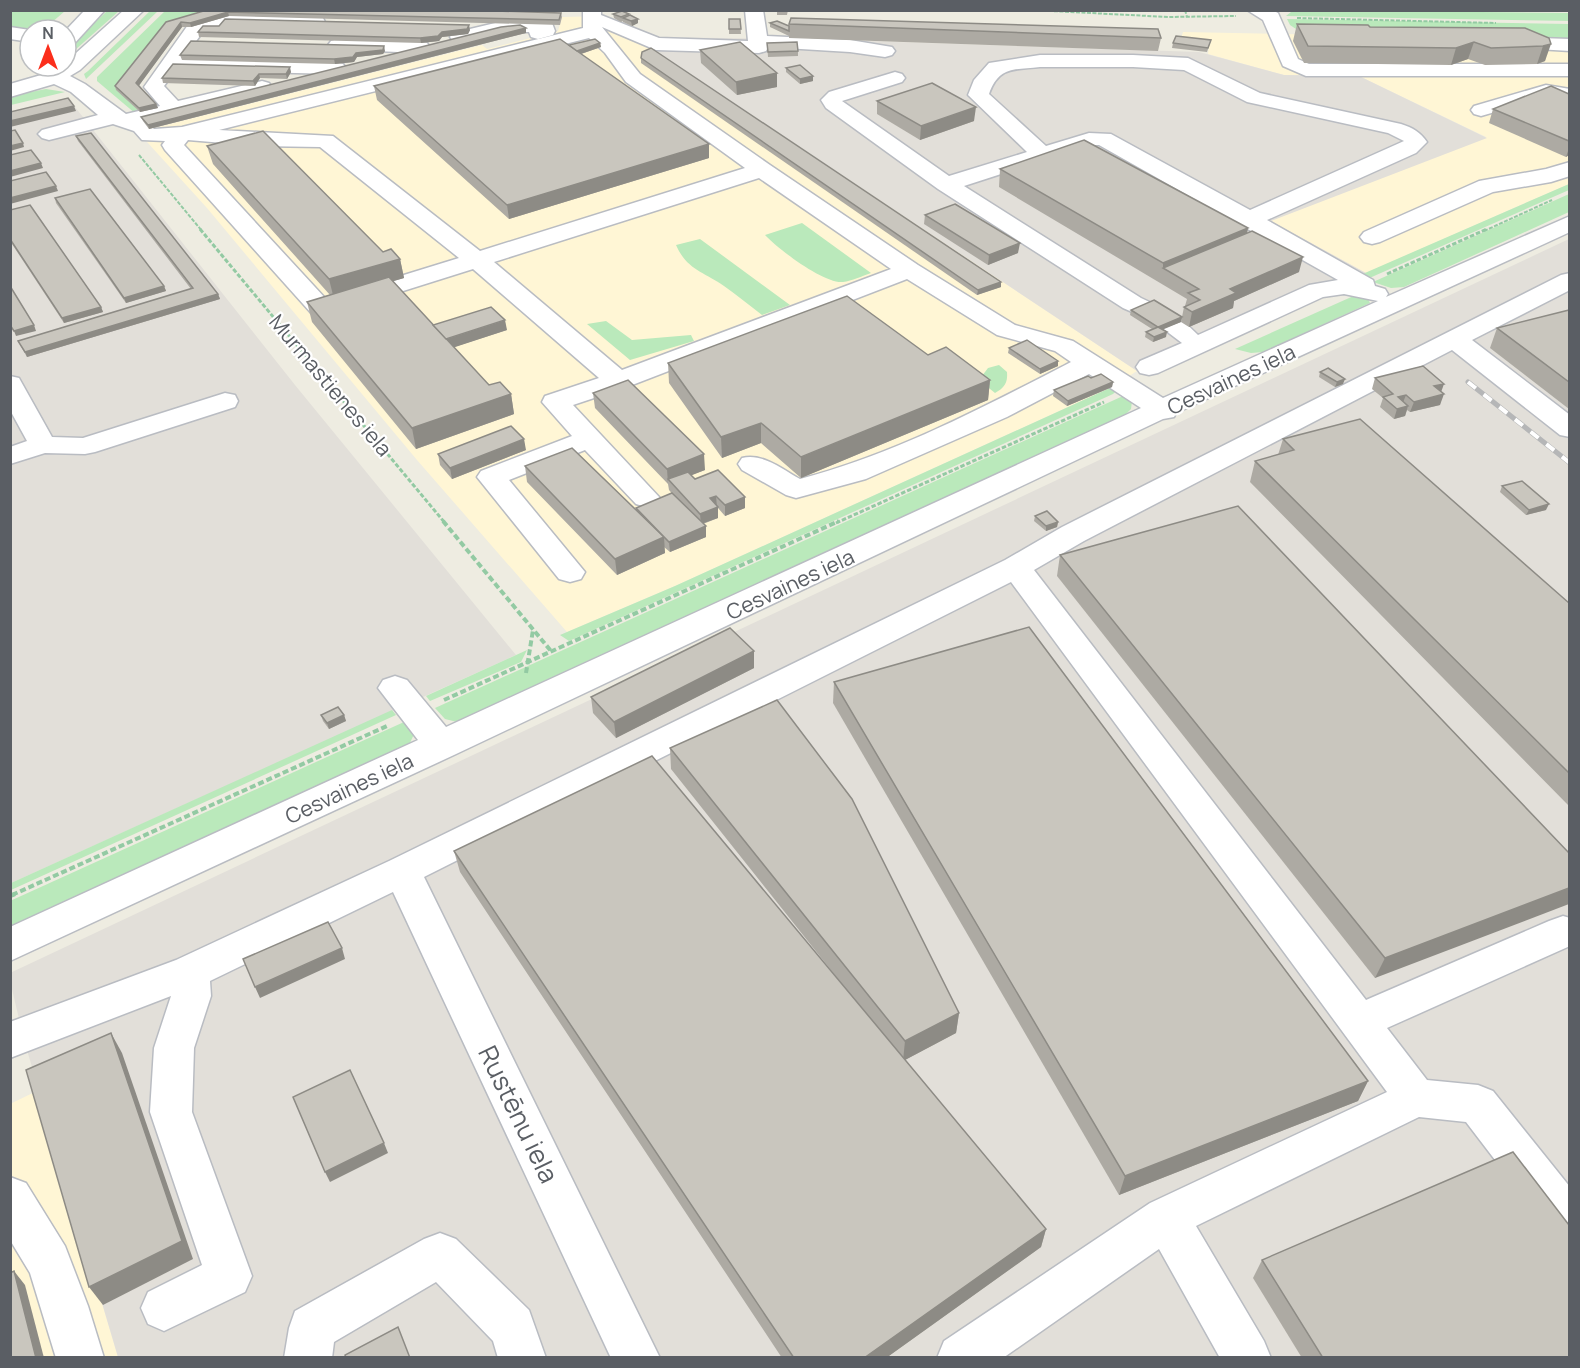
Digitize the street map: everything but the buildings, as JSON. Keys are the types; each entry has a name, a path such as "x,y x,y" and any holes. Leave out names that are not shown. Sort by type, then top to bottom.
{"street":[{"path":"78,29 96,10"},
{"path":"78,62 135,10"},
{"path":"57,78 89,95 119,119 141,127 149,136 182,133 487,57 593,20 615,25 656,44 759,48 754,10"},
{"path":"1270,13 1290,62 1306,70 1569,70"},
{"path":"173,108 153,87 195,29 233,19 338,22"},
{"path":"593,20 633,78 762,170 909,270 1006,330 1064,346 1164,411"},
{"path":"443,26 544,27 546,31 476,49 487,57"},
{"path":"49,134 173,108 502,27"},
{"path":"1281,38 1304,38"},
{"path":"187,40 222,42"},
{"path":"758,41 850,46 885,51"},
{"path":"1493,42 1569,45"},
{"path":"315,44 420,48"},
{"path":"1041,153 978,96 984,80 996,66 1040,60 1188,64 1254,98 1394,128 1410,135 1416,142 1408,148 1249,219"},
{"path":"170,64 336,68"},
{"path":"10,91 52,78"},
{"path":"895,78 836,96 831,100 833,104 946,183 1132,303 1135,313 1162,330 1193,341 1244,371"},
{"path":"1481,110 1546,91 1569,94"},
{"path":"182,133 173,145 321,309 762,170"},
{"path":"182,133 258,140 326,141 478,261 618,381"},
{"path":"946,183 1089,139 1103,139 1249,219 1378,294"},
{"path":"1372,237 1488,186 1551,175 1569,168"},
{"name":"Cesvaines iela","path":"10,945 1164,411 1244,371 1378,294 1564,210"},
{"path":"646,498 555,402 618,381 909,270"},
{"path":"10,1040 190,972 402,871 1016,567 1073,534 1338,410 1454,339 1569,280"},
{"path":"1149,367 1193,341 1318,290 1328,287 1344,287 1378,294"},
{"path":"1454,339 1569,429"},
{"path":"752,464 796,489 856,473 997,411 1090,363"},
{"path":"10,384 43,445"},
{"path":"10,456 43,445 85,447 225,401"},
{"path":"570,572 491,477 591,438"},
{"path":"1016,567 1416,1098"},
{"path":"395,688 442,746"},
{"name":"Rustēnu iela","path":"402,871 636,1358"},
{"path":"1358,1022 1563,932"},
{"path":"164,1308 229,1276 171,1112 174,1048 191,996 190,972"},
{"path":"961,1358 1166,1218 1416,1098 1478,1104 1569,1222"},
{"path":"10,1198 49,1262 80,1358"},
{"path":"1166,1218 1247,1358"},
{"path":"308,1358 312,1328 440,1255 512,1327 522,1358"}],"path":[{"path":"1032,10 1187,17 1270,13 1501,23"},
{"path":"1185,10 1187,17"},
{"name":"Murmastienes iela","path":"119,119 122,134 552,651"},
{"path":"1378,294 1564,210"},
{"path":"443,700 1121,394 1127,387"},
{"path":"522,708 533,630"},
{"path":"10,896 390,724"}],"shaded area":[{"path":"605,16 1137,371 1112,387 675,586 567,632 417,460 207,208 138,132 482,45 487,49 558,31 562,17"},
{"path":"1183,32 1569,40 1569,184 1366,273 1270,221 1486,137 1359,76 1284,75 1208,54 1209,45 1180,41"},
{"path":"634,37 807,39 1199,52 1284,75 1359,76 1487,138 1271,221 1366,273 1137,371"},
{"path":"71,102 295,385 516,655 11,883 10,117"},
{"path":"1569,239 1569,1357 118,1357 24,1040 10,973"},
{"path":"39,1090 118,1357 11,1357 10,1104"}],"green space":[{"path":"1300,10 1569,13 1570,21 1286,16"},
{"path":"11,11 65,11 57,18 18,18 18,28 11,28"},
{"path":"107,11 119,11 78,47 78,39"},
{"path":"150,11 158,11 86,79 84,74"},
{"path":"165,11 224,11 167,26 117,90 140,112 136,114 97,81 97,77"},
{"path":"1287,19 1569,24 1569,40 1296,29"},
{"path":"46,89 65,92 11,105 10,96"},
{"path":"1569,184 1569,190 1365,280 1358,276"},
{"path":"1569,194 1569,212 1404,287 1391,288 1373,282"},
{"path":"802,223 871,273 843,282 835,281 813,272 780,249 765,235"},
{"path":"700,239 790,305 762,315 724,286 697,270 685,260 676,245"},
{"path":"1358,294 1368,299 1370,303 1263,352 1251,353 1235,349"},
{"path":"606,321 632,340 691,335 694,341 630,360 587,324"},
{"path":"999,365 1007,372 1007,379 1003,387 995,393 979,380 988,368"},
{"path":"1112,387 1118,389 1113,394 569,641 560,635 675,586"},
{"path":"1123,396 1132,401 1131,409 1124,416 457,722 445,719 435,708"},
{"path":"527,650 521,662 430,701 426,696"},
{"path":"392,710 396,715 11,890 11,883"},
{"path":"404,722 414,734 410,743 11,926 10,901"}],"railway":[{"path":"1468,382 1570,463"}]}
